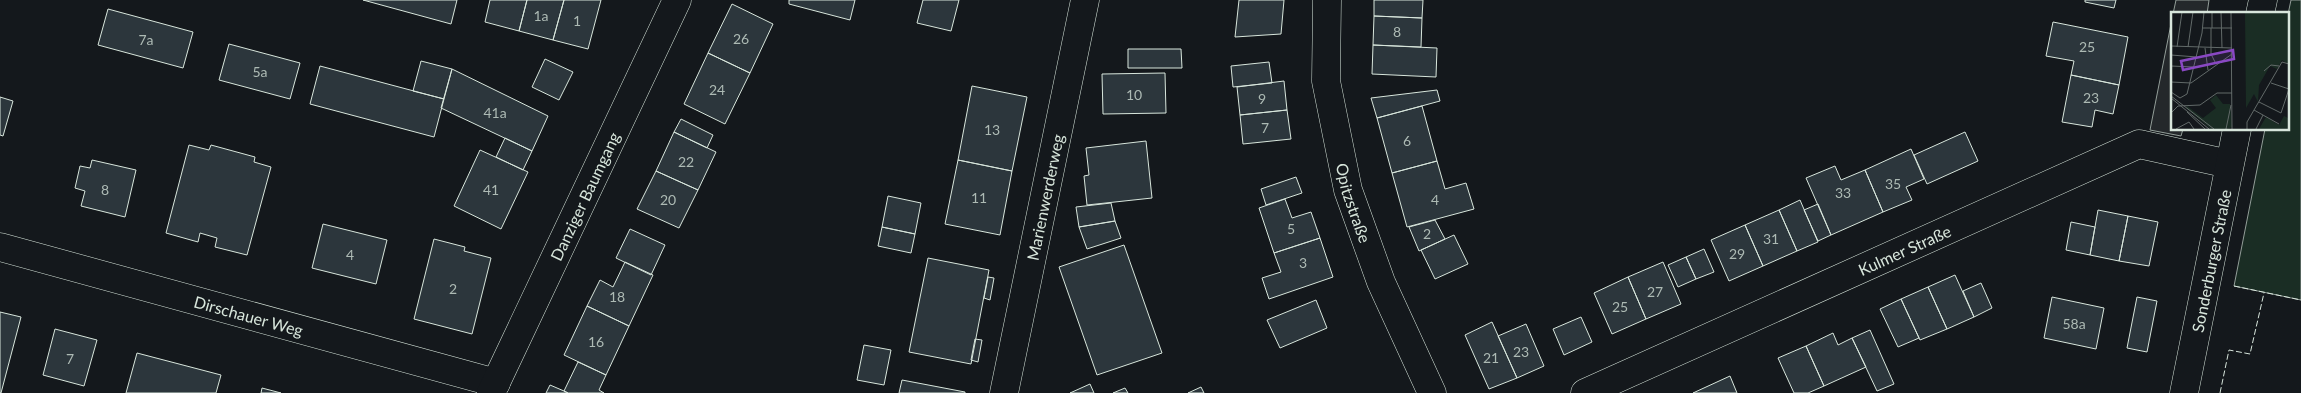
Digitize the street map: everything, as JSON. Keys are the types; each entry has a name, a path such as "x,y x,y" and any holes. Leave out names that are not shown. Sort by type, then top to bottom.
{"street":[{"name":"Danziger Baumgang","path":"494,388 677,0"},
{"name":"Marienwerderweg","path":"1004,393 1085,0"},
{"name":"Opitzstraße","path":"1326,0 1326,82 1348,190 1381,282 1432,393"},
{"name":"Sonderburger Straße","path":"2184,393 2236,130"},
{"name":"Kulmer Straße","path":"1585,393 2139,144 2230,164"},
{"name":"Dirschauer Weg","path":"0,247 494,388"}],"green space":[{"path":"2291,0 2301,0 2301,300 2234,286 2265,130 2288,130 2288,14"}],"shaded area":[{"path":"2176,0 2209,0 2207,12 2173,12"},
{"path":"2171,24 2171,130 2183,130 2181,136 2150,130"}],"building":[{"path":"363,0 457,0 451,24"},
{"path":"490,0 527,0 519,31 485,22"},
{"path":"527,0 564,0 553,40 519,31"},
{"path":"564,0 601,0 588,49 553,40"},
{"path":"789,0 855,0 850,20 789,4"},
{"path":"923,0 959,0 951,31 917,23"},
{"path":"1239,0 1284,0 1281,34 1235,37"},
{"path":"1374,0 1423,0 1422,18 1374,16"},
{"path":"2085,0 2116,0 2114,8 2085,2"},
{"path":"732,4 773,24 750,73 708,53"},
{"path":"108,9 193,32 183,68 98,45"},
{"path":"1374,16 1422,18 1421,47 1373,45"},
{"path":"2053,22 2128,37 2119,85 2071,75 2074,61 2046,56"},
{"path":"229,44 300,63 290,99 219,80"},
{"path":"1373,45 1437,48 1436,77 1372,74"},
{"path":"1128,49 1181,49 1182,68 1128,68"},
{"path":"708,53 750,73 725,124 684,104"},
{"path":"545,59 573,72 559,100 532,87"},
{"path":"421,61 452,69 444,99 413,91"},
{"path":"1269,62 1272,83 1233,87 1231,66"},
{"path":"320,66 444,99 434,137 310,104"},
{"path":"452,69 548,116 532,151 441,108"},
{"path":"1165,73 1166,113 1103,114 1102,74"},
{"path":"2071,75 2119,85 2113,114 2095,110 2092,127 2062,122"},
{"path":"1284,81 1287,110 1240,115 1237,87"},
{"path":"972,86 1027,97 1012,171 958,160"},
{"path":"1437,90 1440,101 1377,118 1371,98"},
{"path":"0,97 13,101 3,136 0,135"},
{"path":"1422,106 1437,161 1392,173 1377,118"},
{"path":"1287,110 1291,139 1243,144 1240,115"},
{"path":"681,119 713,135 707,148 674,132"},
{"path":"674,132 716,152 698,190 656,171"},
{"path":"1965,132 1978,161 1927,184 1914,155"},
{"path":"505,138 532,151 523,170 496,157"},
{"path":"1146,141 1152,198 1087,205 1084,176 1089,175 1086,148"},
{"path":"189,145 209,150 211,145 255,157 254,162 271,167 247,255 215,247 217,238 200,233 198,242 166,233"},
{"path":"1911,149 1924,179 1906,187 1912,200 1883,212 1865,170"},
{"path":"480,150 528,172 501,229 454,206"},
{"path":"92,160 136,170 125,217 81,206 85,191 75,188 80,166 90,168"},
{"path":"958,160 1012,171 1000,235 945,224"},
{"path":"1437,161 1445,189 1466,183 1474,209 1407,227 1392,173"},
{"path":"1835,166 1841,180 1865,170 1883,212 1831,235 1806,178"},
{"path":"656,171 698,190 679,228 637,209"},
{"path":"1296,177 1302,193 1266,205 1261,189"},
{"path":"888,196 921,203 915,234 882,227"},
{"path":"1285,199 1292,218 1311,212 1320,238 1274,253 1259,208"},
{"path":"1800,200 1818,242 1797,251 1779,210"},
{"path":"1111,203 1115,221 1079,227 1076,207"},
{"path":"1818,204 1831,235 1818,241 1804,210"},
{"path":"1779,210 1797,251 1763,266 1745,225"},
{"path":"2098,210 2128,216 2119,261 2090,255"},
{"path":"2128,216 2158,222 2149,266 2119,261"},
{"path":"1435,220 1445,239 1419,251 1409,227"},
{"path":"1115,221 1121,238 1087,249 1079,227"},
{"path":"2071,222 2095,227 2090,255 2066,250"},
{"path":"323,224 387,240 376,284 312,268"},
{"path":"1745,225 1763,266 1729,281 1711,240"},
{"path":"882,227 915,234 911,253 878,246"},
{"path":"630,229 665,245 651,275 616,258"},
{"path":"1454,235 1468,264 1435,279 1421,250"},
{"path":"1320,238 1333,277 1269,299 1262,278 1281,272 1274,253"},
{"path":"434,239 465,247 464,251 491,258 472,334 414,319"},
{"path":"1124,245 1162,353 1097,375 1059,267"},
{"path":"1704,249 1714,272 1696,279 1686,257"},
{"path":"1686,257 1696,279 1678,287 1668,265"},
{"path":"928,258 989,270 971,364 909,352"},
{"path":"625,262 653,275 629,326 587,306 600,280 613,287"},
{"path":"1663,262 1681,304 1646,319 1628,277"},
{"path":"1955,275 1974,317 1947,329 1928,287"},
{"path":"988,277 994,278 990,300 984,298"},
{"path":"1628,277 1646,319 1612,334 1594,293"},
{"path":"1981,283 1992,308 1974,317 1963,291"},
{"path":"1928,287 1947,329 1920,340 1901,299"},
{"path":"2052,297 2104,308 2096,349 2044,338"},
{"path":"2137,297 2157,301 2147,352 2127,348"},
{"path":"1901,299 1919,338 1898,347 1880,309"},
{"path":"1316,300 1327,328 1280,348 1267,320"},
{"path":"587,306 629,326 606,375 564,355"},
{"path":"0,312 21,317 1,393 0,393"},
{"path":"1581,317 1592,342 1564,355 1553,329"},
{"path":"1492,322 1517,378 1489,389 1465,335"},
{"path":"1526,324 1544,366 1517,378 1498,336"},
{"path":"55,329 97,340 84,386 43,375"},
{"path":"1870,330 1894,384 1877,391 1852,338"},
{"path":"1833,333 1838,345 1852,338 1866,367 1824,386 1806,346"},
{"path":"975,339 982,340 978,362 971,360"},
{"path":"864,345 891,350 884,385 857,380"},
{"path":"1806,346 1824,386 1808,393 1794,393 1778,358"},
{"path":"137,353 221,375 216,393 126,393"},
{"path":"578,362 606,375 599,390 604,393 568,393 564,391"},
{"path":"1730,376 1737,393 1693,393"},
{"path":"902,380 965,392 965,393 899,393"},
{"path":"1090,384 1094,393 1070,393"},
{"path":"550,385 564,391 568,393 546,393"},
{"path":"1201,387 1204,393 1188,393"},
{"path":"262,388 281,393 261,393"},
{"path":"1125,388 1128,393 1113,393"}],"fence":[{"path":"2234,286 2301,300"},
{"path":"2220,393 2229,350 2250,354 2264,293"}]}
